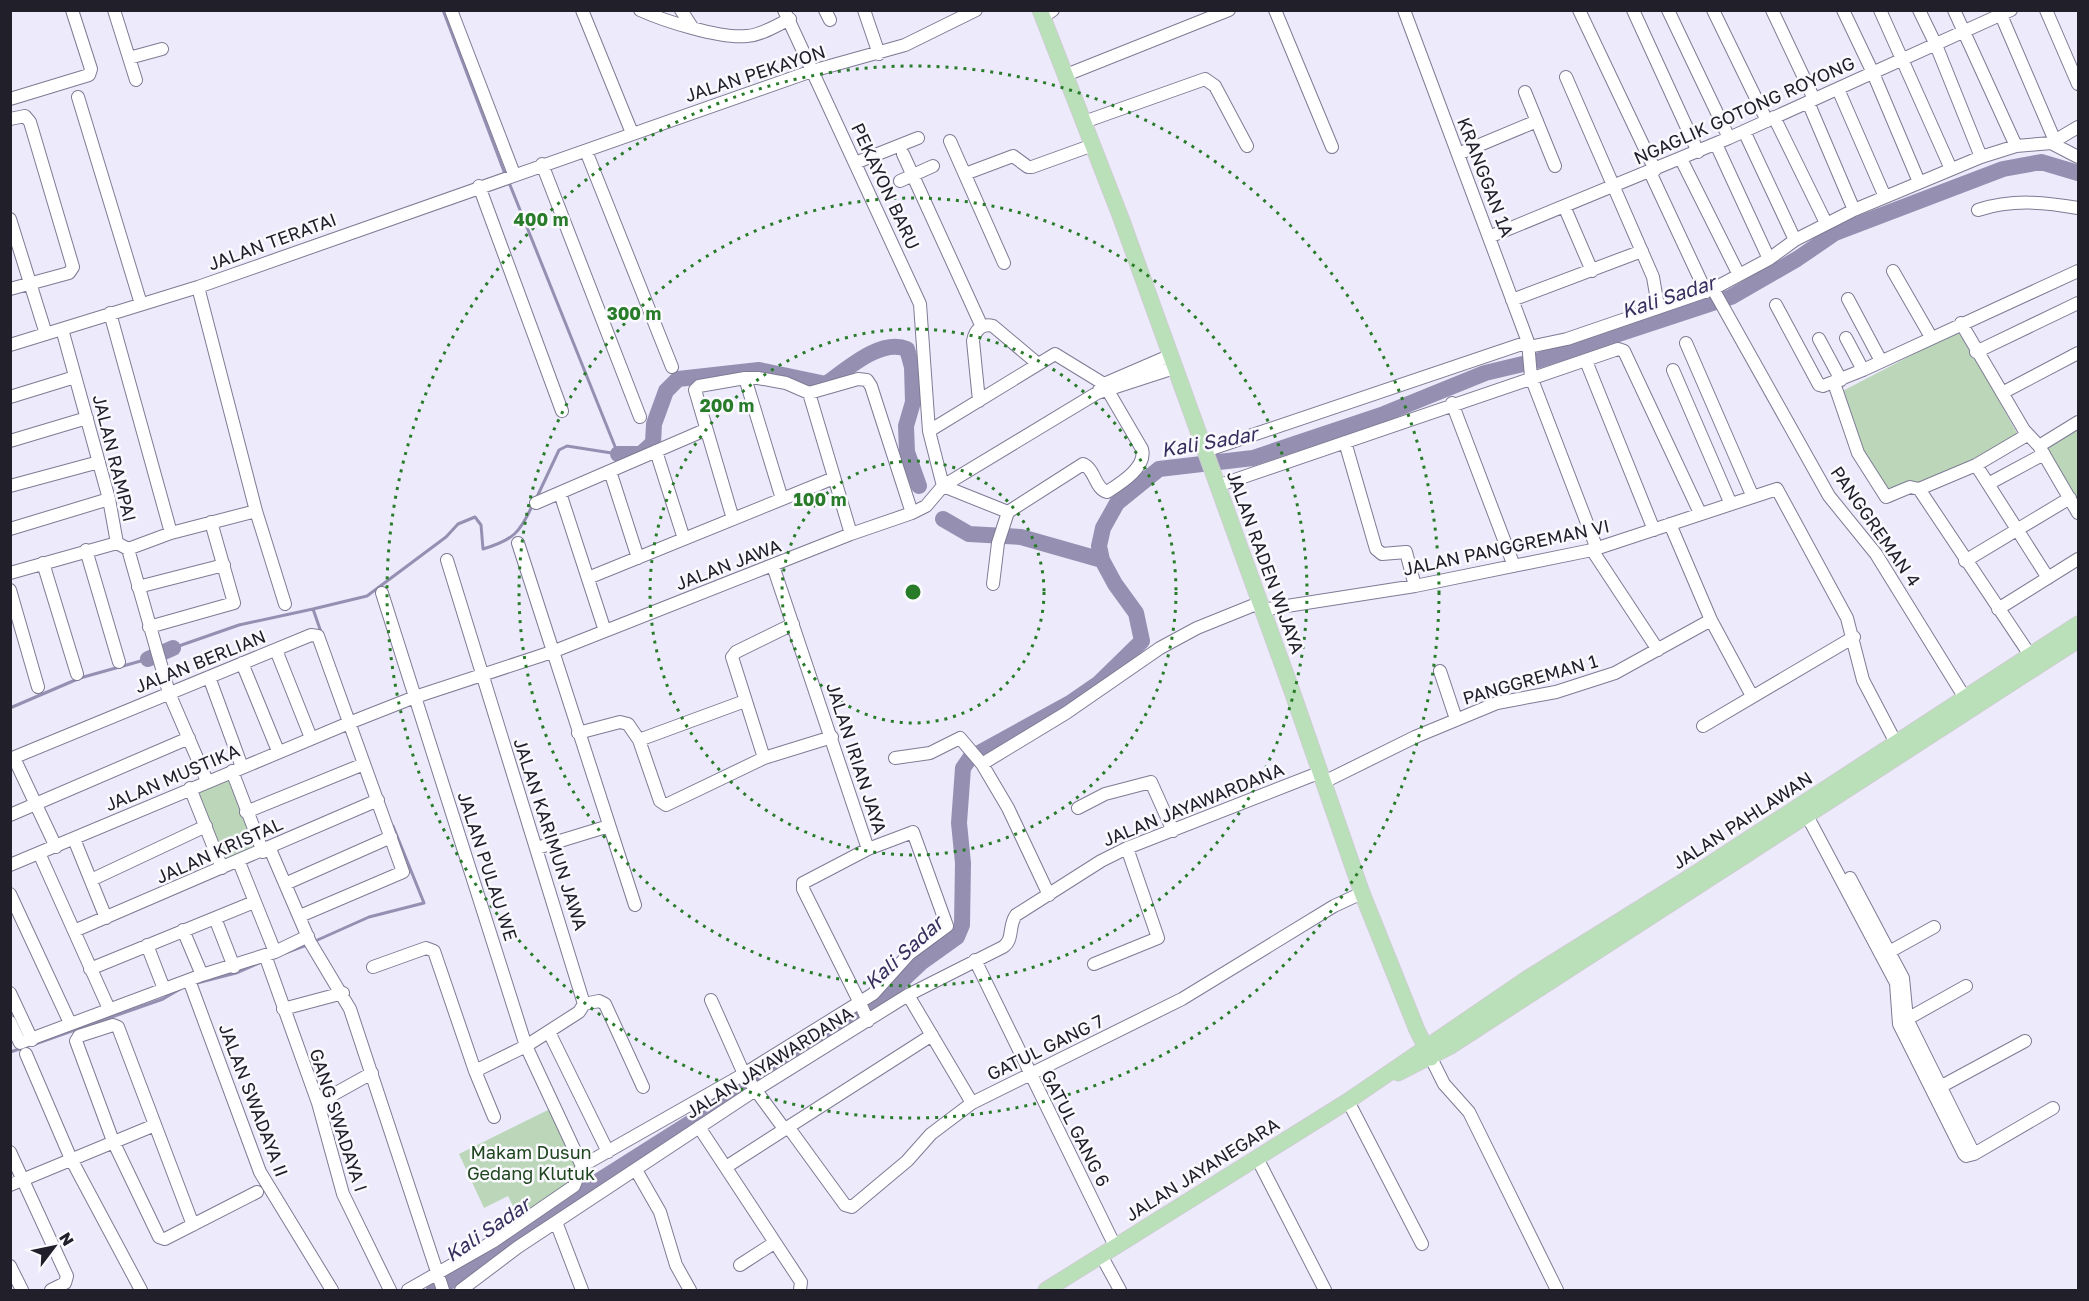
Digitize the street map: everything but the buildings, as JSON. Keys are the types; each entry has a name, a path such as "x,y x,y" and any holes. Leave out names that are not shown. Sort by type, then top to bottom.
{"main road":[{"name":"JALAN RADEN WIJAYA","path":"1045,13 1206,454 1362,893 1428,1052"},
{"name":"JALAN PAHLAWAN","path":"1807,808 1896,743 1949,716 1965,698 2079,624"},
{"name":"JALAN PAHLAWAN","path":"1428,1052 1949,716 2079,640"},
{"name":"JALAN JAYANEGARA","path":"1046,1290 1378,1081 1428,1052"}],"street":[{"path":"10,99 89,75 91,69 72,10"},
{"path":"114,10 136,80"},
{"path":"451,10 508,176"},
{"path":"582,10 632,133"},
{"path":"640,10 692,27 747,36 760,33 787,15"},
{"path":"681,10 692,27"},
{"path":"864,10 879,54"},
{"name":"JALAN PEKAYON","path":"543,164 812,71 879,54 960,14 976,10"},
{"path":"1066,75 1229,10"},
{"path":"1275,10 1332,147"},
{"name":"KRANGGAN 1A","path":"1404,10 1512,300 1595,549 1658,650"},
{"name":"PANGGREMAN 4","path":"1579,10 1652,171 1712,293 1726,310 1829,496 1876,554 1965,698"},
{"path":"1633,10 1698,152"},
{"path":"1668,10 1730,138"},
{"path":"1713,10 1826,223"},
{"path":"1772,10 1854,210"},
{"path":"1843,10 1873,73 1919,182"},
{"path":"1880,10 1951,169"},
{"path":"1919,10 1936,45 1981,157"},
{"path":"1954,10 2016,146"},
{"path":"2046,10 2079,84"},
{"path":"2006,13 2053,142 2079,157"},
{"name":"NGAGLIK GOTONG ROYONG","path":"1489,237 1698,152 2006,13"},
{"name":"PEKAYON BARU","path":"787,15 916,292 922,317 929,431 940,489"},
{"path":"129,58 162,49"},
{"path":"1566,77 1655,282 1658,306"},
{"path":"1084,122 1205,79 1215,86 1247,146"},
{"path":"1838,88 1885,197"},
{"path":"1526,92 1555,166"},
{"path":"78,97 141,304"},
{"path":"10,119 25,116 30,122 73,267 69,273 10,289"},
{"path":"1458,154 1537,121"},
{"path":"1216,485 1452,404 1567,339 1658,306 1712,293 1796,240 1854,210 1981,157 2016,146 2053,142 2079,128"},
{"path":"1744,131 1796,240"},
{"path":"855,164 918,138"},
{"path":"950,141 1004,262"},
{"path":"1716,144 1769,258"},
{"path":"965,174 1013,156 1028,167 1032,167 1093,145"},
{"path":"585,151 672,367"},
{"path":"903,154 982,327"},
{"path":"1681,159 1739,275"},
{"path":"543,164 640,417"},
{"name":"JALAN TERATAI","path":"10,345 198,287 543,164"},
{"path":"900,181 933,166"},
{"path":"479,186 562,411"},
{"path":"1978,210 2004,203 2025,201 2079,207"},
{"path":"1564,206 1592,271"},
{"path":"10,219 14,246 32,284 46,334"},
{"path":"1512,300 1642,251"},
{"path":"1893,271 1931,338"},
{"path":"1776,305 1819,385 1838,381 2079,271"},
{"path":"198,287 256,512 285,604"},
{"path":"1848,300 1881,361"},
{"path":"1976,352 2079,303"},
{"path":"110,314 171,533"},
{"path":"1961,323 1976,352 2027,435 2041,450 2079,513"},
{"path":"979,401 973,341 975,332 982,327 993,326 1037,363"},
{"name":"JALAN RAMPAI","path":"62,329 122,546 138,586 158,658 170,693 207,780"},
{"path":"1846,338 1863,370"},
{"path":"1819,339 1838,381 1858,453 1885,495 1891,497 1910,487 1919,489 1976,465 2027,435"},
{"path":"1686,343 1752,495"},
{"path":"1206,454 1530,358 1586,361 1618,349 1624,351 1700,513"},
{"path":"2002,393 2079,353"},
{"path":"929,431 1050,355 1058,355 1103,389 1142,449 1143,462 1106,493 1087,466 1080,465 1008,512 998,543 993,584"},
{"path":"1586,361 1654,530"},
{"name":"JALAN JAWA","path":"352,722 415,697 552,652 851,534 912,513 926,506 940,489 1103,389 1172,362"},
{"path":"1673,370 1730,502"},
{"path":"10,397 75,377"},
{"path":"745,378 782,499"},
{"path":"733,519 705,430 696,389 745,378 777,381 809,393 858,380 867,381 871,386 912,513"},
{"path":"809,393 851,534"},
{"path":"1452,404 1514,566"},
{"path":"10,441 87,418"},
{"path":"1988,484 2079,422"},
{"path":"536,504 705,430"},
{"path":"1346,442 1376,549 1382,554 1406,552 1415,586"},
{"path":"656,451 684,539"},
{"path":"10,486 99,462"},
{"path":"1976,465 2048,578"},
{"path":"610,471 638,558"},
{"path":"588,578 834,478"},
{"path":"940,489 1008,512"},
{"name":"JALAN PANGGREMAN VI","path":"978,760 1066,713 1160,648 1197,628 1260,607 1415,586 1595,549 1730,502 1775,489 1779,491 1847,618 1854,637"},
{"path":"1919,489 2030,656"},
{"path":"560,493 605,631"},
{"path":"1965,561 2070,498"},
{"path":"10,529 109,499"},
{"path":"10,573 86,550 122,546 256,512"},
{"path":"149,627 234,603 211,522"},
{"path":"1670,524 1712,620 1752,696"},
{"path":"518,543 635,906"},
{"path":"86,550 119,662"},
{"path":"1998,609 2079,559"},
{"name":"JALAN KARIMUN JAWA","path":"447,560 584,1004"},
{"path":"43,563 77,674"},
{"path":"138,586 224,565"},
{"name":"JALAN IRIAN JAYA","path":"769,568 868,849 806,880 803,885 864,1012"},
{"path":"10,590 38,687"},
{"name":"JALAN PULAU WE","path":"382,593 526,1046 582,1166"},
{"name":"PANGGREMAN 1","path":"1322,777 1456,718 1510,699 1556,692 1600,679 1712,620"},
{"path":"764,758 732,660 734,654 789,626"},
{"name":"JALAN BERLIAN","path":"12,758 311,635 318,636 352,722"},
{"path":"1703,726 1854,637 1863,680 1896,743"},
{"path":"276,650 311,738"},
{"path":"242,663 278,751"},
{"path":"1440,671 1456,718"},
{"path":"209,677 237,769 246,812 285,884 310,941 343,993 372,1073 443,1290"},
{"path":"639,740 745,701"},
{"path":"300,916 403,872 364,764 352,722"},
{"name":"JALAN MUSTIKA","path":"10,866 207,780 352,722"},
{"path":"578,733 624,722 631,727 639,740 660,801 666,805 764,758 828,738"},
{"path":"10,815 189,738"},
{"path":"895,758 930,753 960,738 978,760 1008,808 1049,895"},
{"path":"12,758 56,847"},
{"path":"246,812 364,764"},
{"name":"JALAN JAYAWARDANA","path":"461,1290 556,1222 699,1127 750,1082 864,1012 908,996 1008,944 1013,919 1101,861 1127,848 1322,777"},
{"path":"1078,808 1105,794 1151,782 1173,831"},
{"path":"190,788 222,868"},
{"name":"JALAN KRISTAL","path":"74,931 239,862 378,800"},
{"path":"1807,808 1905,984 1903,1022 1974,1154"},
{"path":"1807,808 1896,983 1903,1022 1964,1154 1966,1156 1974,1154 2053,1108"},
{"path":"91,880 206,826"},
{"path":"537,848 609,826"},
{"path":"408,1290 438,1275 494,1241 574,1186 582,1166 750,1082 864,1012 878,990 909,954 947,927 913,832 868,849"},
{"path":"285,884 391,837"},
{"path":"74,839 106,918"},
{"path":"1094,964 1158,938 1127,848"},
{"path":"39,854 109,1010"},
{"name":"GANG SWADAYA I","path":"239,862 254,903 283,1009 318,1102 344,1194 390,1290"},
{"name":"GATUL GANG 7","path":"787,1129 845,1205 852,1207 907,1161 936,1130 972,1103 1182,999 1334,906 1362,893"},
{"path":"10,894 70,1023"},
{"path":"90,969 254,903"},
{"path":"215,918 234,967"},
{"path":"1889,952 1934,927"},
{"path":"183,930 202,975"},
{"path":"26,1046 70,1023 164,989 190,983 202,975 268,957 310,941"},
{"path":"147,945 164,989"},
{"path":"373,967 426,948 434,951 475,1071 494,1117"},
{"name":"GATUL GANG 6","path":"975,960 1115,1246"},
{"name":"JALAN SWADAYA II","path":"190,983 260,1172 332,1290"},
{"path":"1903,1022 1966,986"},
{"path":"10,993 26,1046 71,1159 141,1290"},
{"path":"283,1009 343,993"},
{"path":"908,996 972,1103"},
{"path":"711,1000 750,1082 787,1129"},
{"path":"475,1071 549,1032 579,1012 584,1004 599,1001 605,1004 643,1087"},
{"path":"10,1022 26,1046"},
{"path":"193,1225 118,1027 113,1025 79,1036 76,1041 113,1141 159,1237 165,1239 193,1225 257,1192"},
{"path":"549,1032 608,1152"},
{"path":"726,1167 932,1035"},
{"path":"1940,1088 2025,1041"},
{"path":"1428,1052 1444,1083 1469,1112 1557,1290"},
{"path":"318,1102 372,1073"},
{"path":"1348,1101 1422,1244"},
{"path":"16,1182 155,1125"},
{"path":"699,1127 801,1282 800,1290"},
{"path":"10,1152 16,1182 67,1276 64,1283 51,1290"},
{"path":"1257,1158 1325,1290"},
{"path":"636,1170 660,1212 676,1265 690,1290"},
{"path":"556,1222 582,1290"},
{"path":"740,1265 774,1243"},
{"path":"1101,1255 1120,1290"},
{"path":"10,1266 22,1290"}],"green space":[{"path":"1960,330 2018,435 1891,503 1835,395"},
{"path":"2078,427 2078,501 2045,447"},
{"path":"229,778 259,848 222,863 193,793"},
{"name":"Makam Dusun Gedang Klutuk","path":"552,1108 579,1165 571,1183 519,1218 508,1196 484,1208 459,1154"}],"waterway":[{"path":"443,10 505,174"},
{"name":"Kali Sadar","path":"434,1290 456,1278 535,1221 875,1006 922,962 957,937 962,925 963,863 959,823 963,768 970,758 1070,703 1099,683 1142,641 1136,613 1115,584 1102,560 1099,546 1103,528 1117,503 1159,469 1253,458 1384,414 1485,373 1540,360 1731,297 1797,259 1835,233 2003,169 2041,162 2078,173"},
{"path":"508,180 618,454"},
{"path":"618,454 641,454 653,443 654,424 666,391 678,379 759,370 826,384 875,351 897,347 907,349 912,367 913,402 906,426 907,452 919,486"},
{"path":"536,499 559,450 567,446 618,454"},
{"path":"321,632 313,609 367,596 446,537 458,524 475,517 481,525 483,549 502,542 519,529 533,504"},
{"path":"943,519 969,534 1021,537 1102,560"},
{"path":"173,648 239,625 313,609"},
{"path":"148,659 173,648"},
{"path":"10,708 80,678 148,659"},
{"path":"313,942 369,917 424,903 393,826"},
{"path":"285,953 307,945"},
{"path":"197,983 236,973 259,963"},
{"path":"35,1044 163,999 180,989"},
{"path":"10,1052 23,1048"}]}
